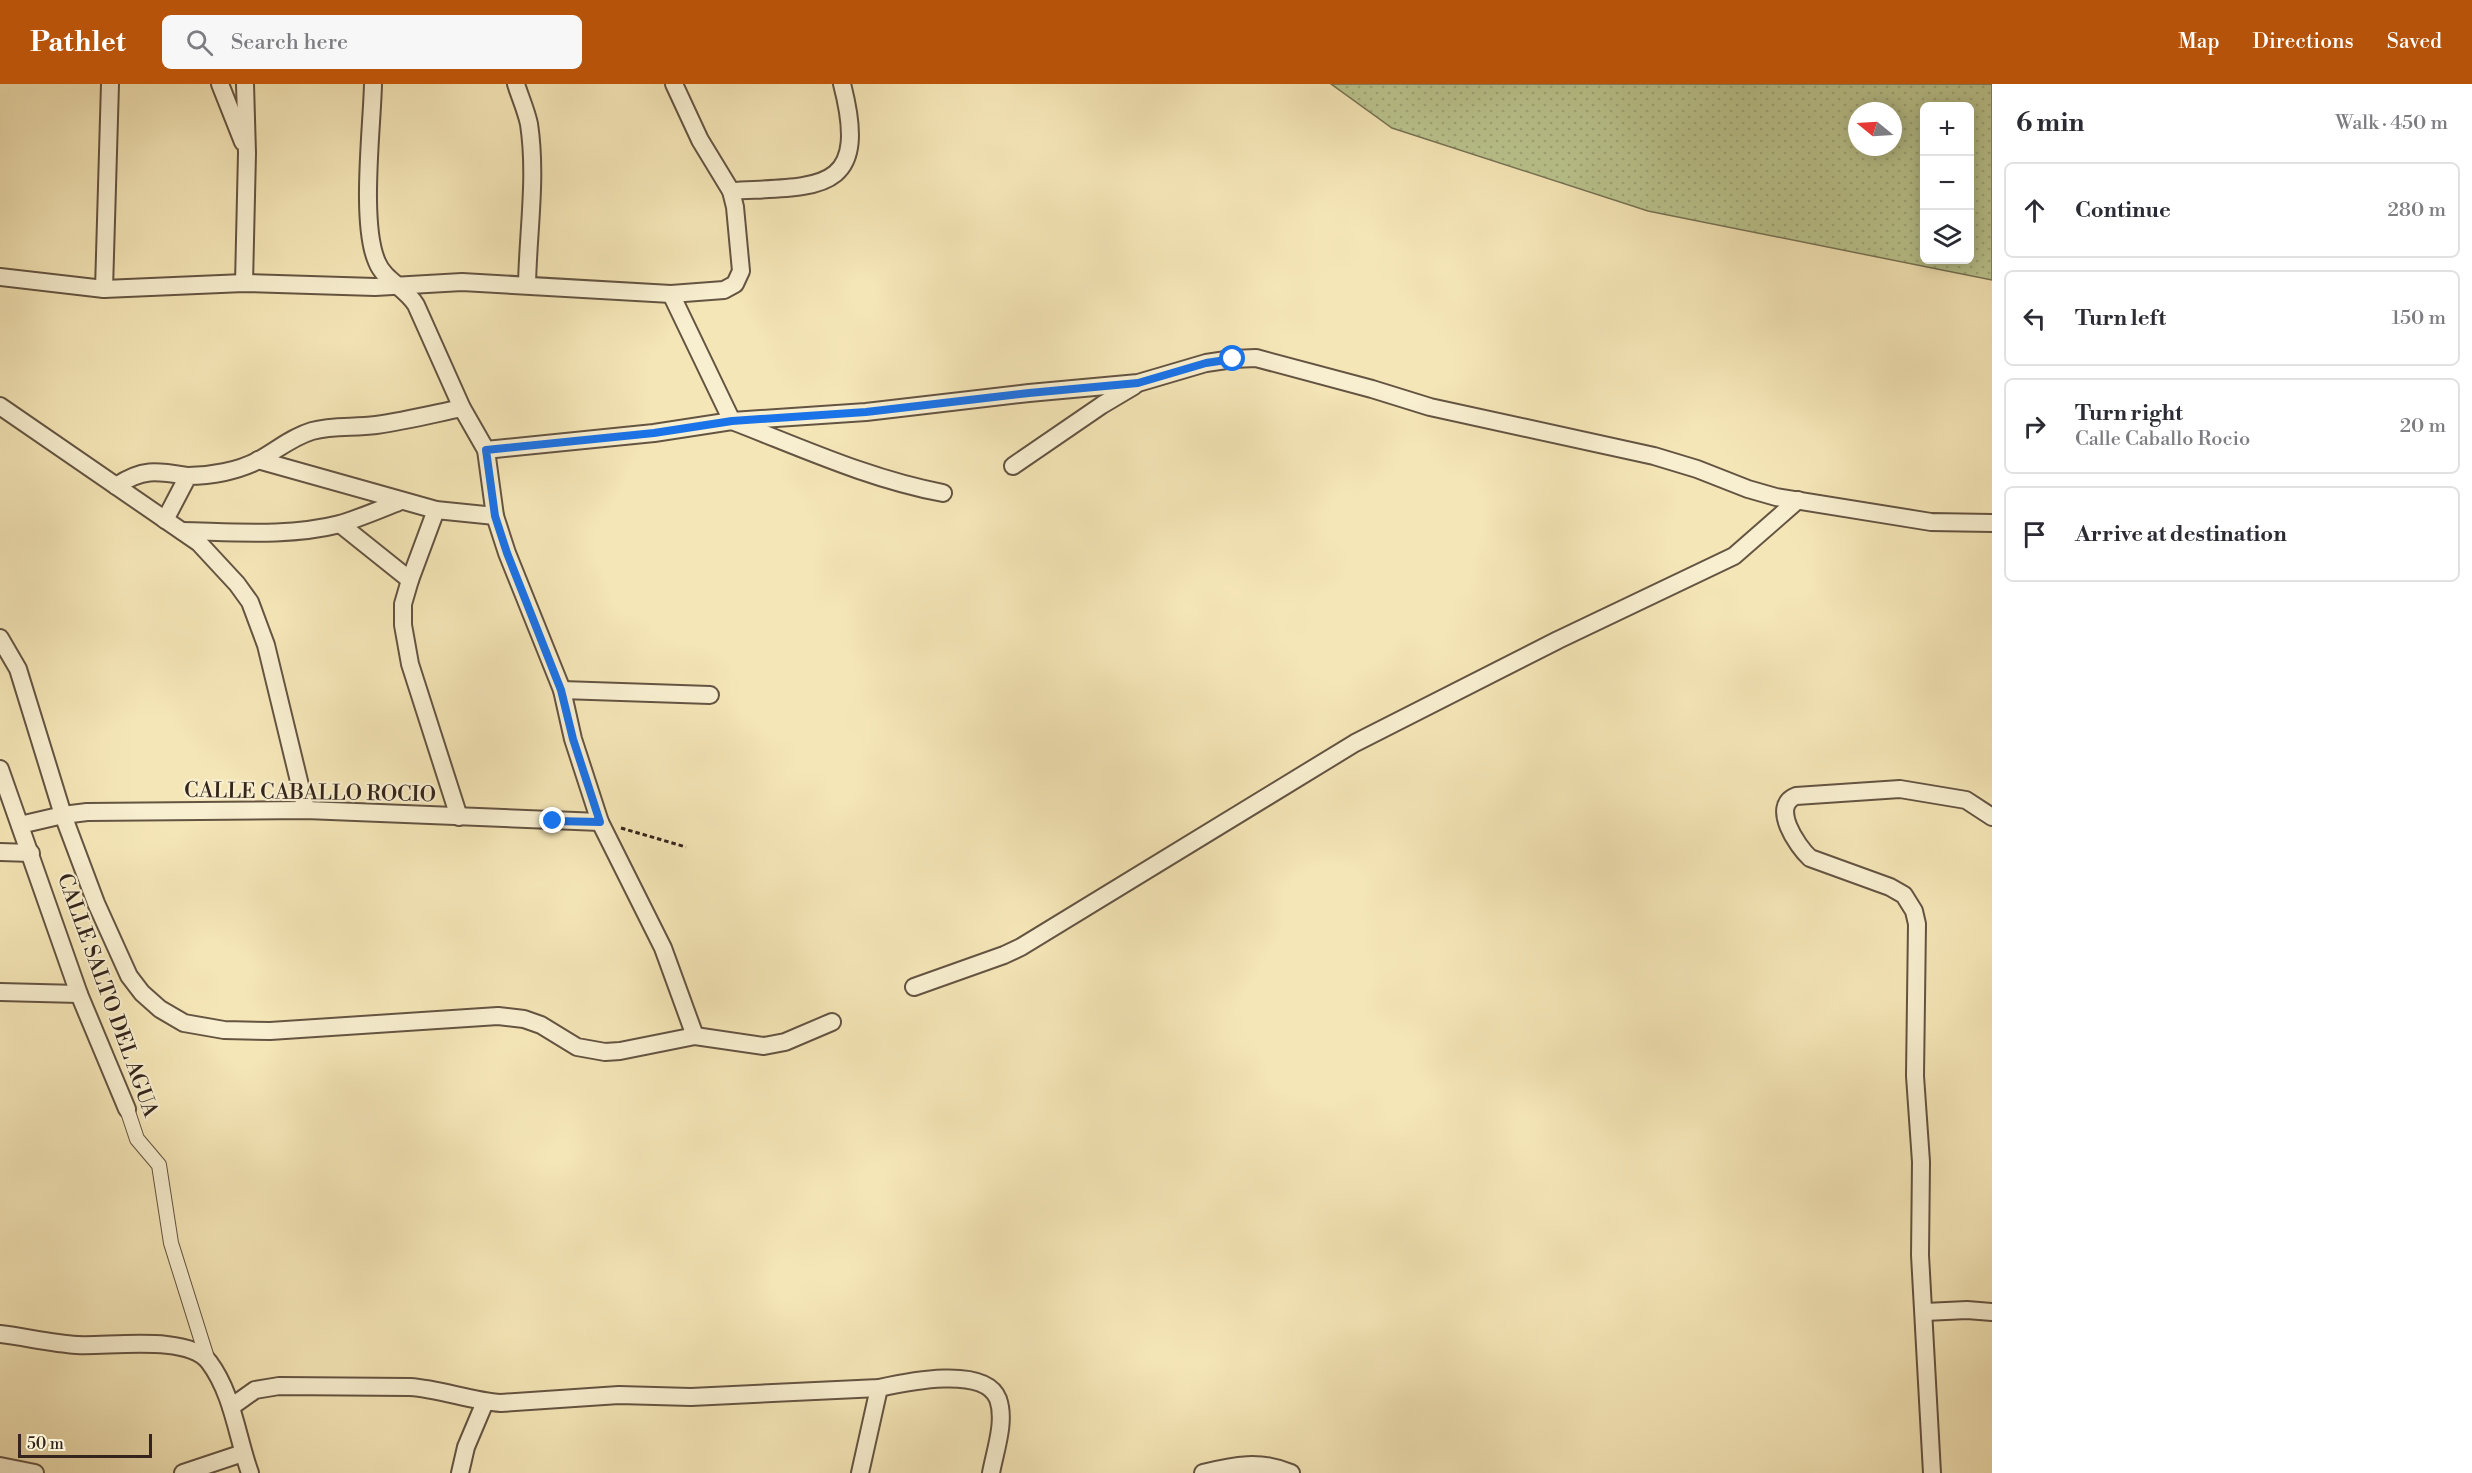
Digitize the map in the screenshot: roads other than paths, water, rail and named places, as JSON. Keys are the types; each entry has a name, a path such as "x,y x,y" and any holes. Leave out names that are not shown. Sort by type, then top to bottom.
{"street":[{"path":"105,289 110,84"},
{"path":"220,84 247,153"},
{"path":"244,283 246,84"},
{"path":"373,84 370,230 377,263 383,273 400,285 416,305 462,408 486,450 495,516 507,553 561,690 573,739 600,822 663,948 695,1036"},
{"path":"516,84 528,121 530,139 532,216 527,285"},
{"path":"0,277 105,289 244,283 356,287 462,282 671,294 731,288 738,278 741,262 738,224 730,191 700,140 674,84"},
{"path":"730,191 809,185 836,175 845,165 851,136 842,84"},
{"path":"671,294 732,421 872,476 943,493"},
{"path":"486,450 654,433 732,421 866,412 1138,383 1206,363 1256,358 1371,388 1430,407 1654,456 1776,497 1931,522 1990,525"},
{"path":"1013,466 1138,383"},
{"path":"0,406 182,531 218,561 250,602 258,620 289,734 306,810"},
{"path":"116,486 128,478 148,471 188,476 220,473 258,460 285,443 326,428 374,425 462,408"},
{"path":"258,460 436,510 495,516"},
{"path":"165,520 188,476"},
{"path":"914,987 1021,947 1355,743 1567,635 1734,556 1798,500"},
{"path":"182,531 303,530 340,524 401,501"},
{"path":"436,510 410,580 404,604 403,625 405,646 459,817"},
{"path":"340,524 410,580"},
{"name":"CALLE SALTO DEL AGUA","path":"0,638 18,669 63,815 96,903 129,976 142,993 160,1009 184,1023 224,1030 270,1031 498,1016 514,1017 541,1025 577,1047 605,1052 695,1036 764,1046 785,1042 832,1022"},
{"path":"561,690 710,696"},
{"name":"CALLE SALTO DEL AGUA","path":"0,769 79,994 127,1109 137,1139 159,1165 171,1243 208,1360 231,1407 250,1473"},
{"path":"1932,1473 1920,1232 1921,1162 1915,1076 1918,955 1914,911 1904,895 1890,887 1810,858 1801,848 1787,822 1785,808 1790,798 1796,796 1900,789 1965,800 1992,817"},
{"name":"CALLE CABALLO ROCIO","path":"20,825 87,812 306,810 600,822"},
{"path":"0,852 31,853"},
{"path":"0,992 79,994"},
{"path":"1925,1312 1967,1310 1992,1312"},
{"path":"0,1334 75,1345 167,1344 193,1352 208,1360"},
{"path":"231,1407 255,1390 279,1386 420,1387 485,1402 620,1395 691,1396 879,1388 947,1378 972,1381 992,1390 998,1400 1001,1419 991,1473"},
{"path":"860,1473 879,1388"},
{"path":"460,1473 466,1447 485,1402"},
{"path":"183,1473 243,1453"},
{"path":"1203,1473 1235,1465 1257,1464 1291,1473"},
{"path":"0,1466 26,1473"}]}
